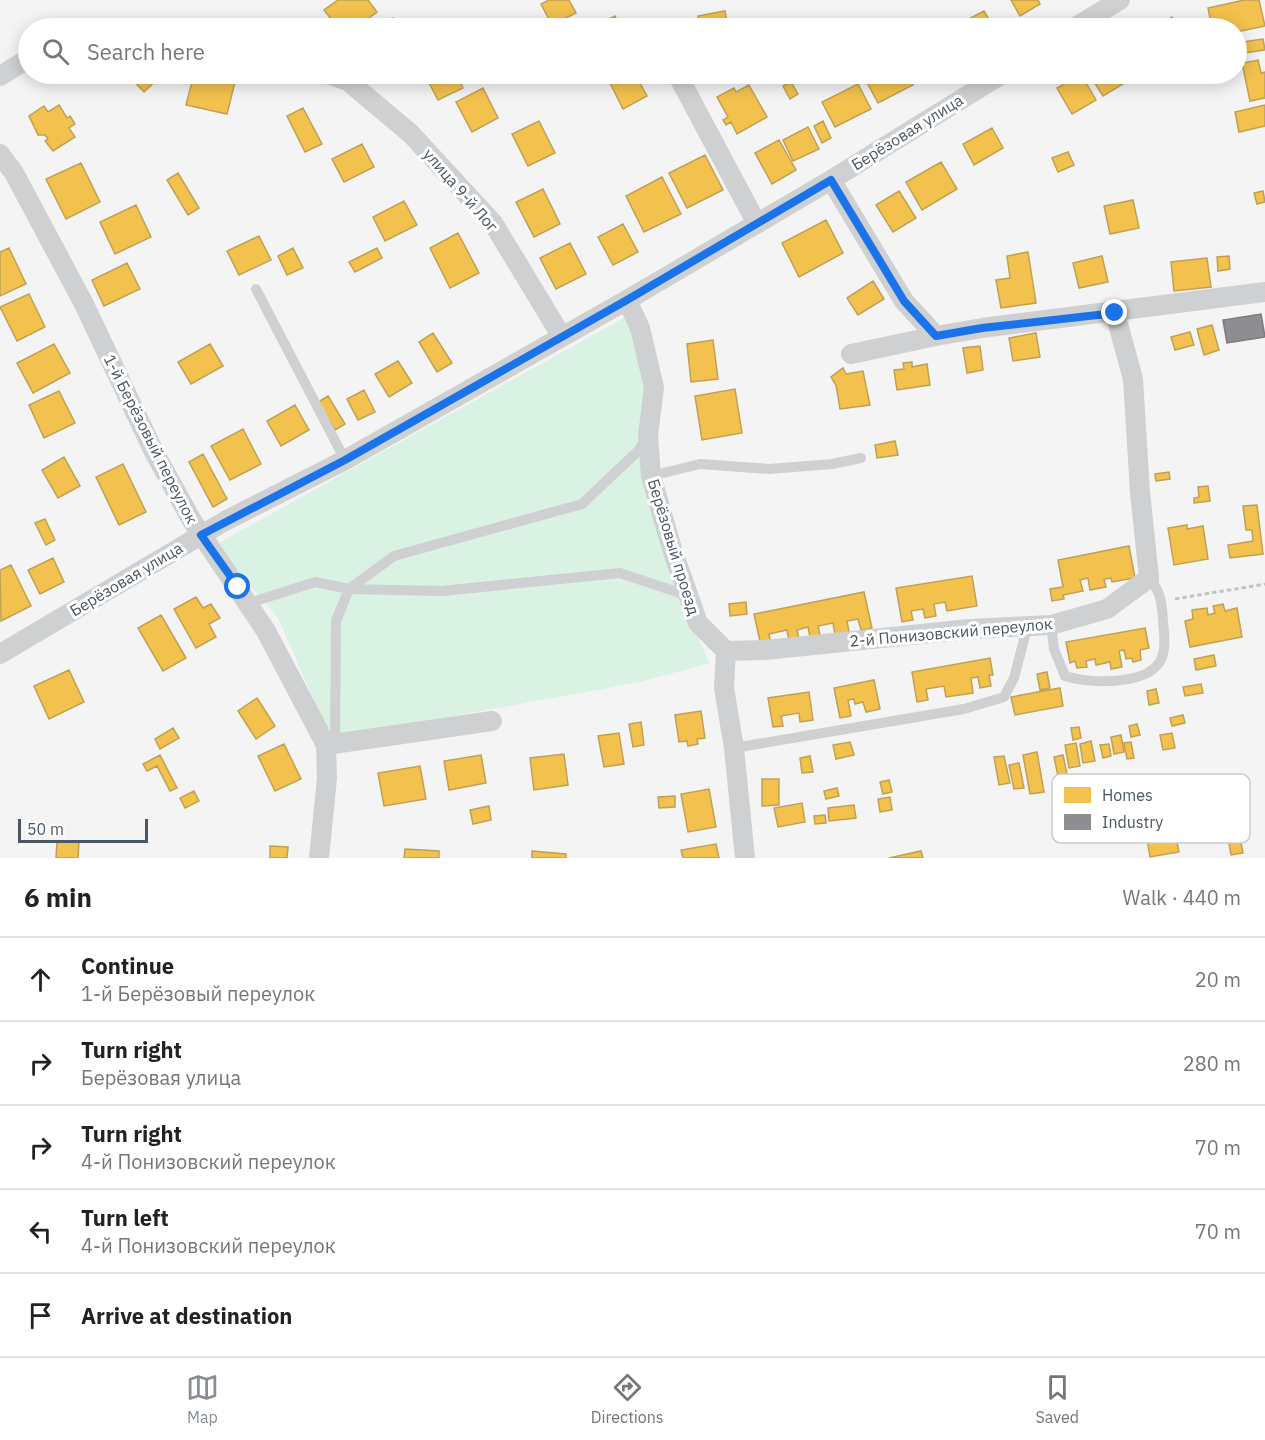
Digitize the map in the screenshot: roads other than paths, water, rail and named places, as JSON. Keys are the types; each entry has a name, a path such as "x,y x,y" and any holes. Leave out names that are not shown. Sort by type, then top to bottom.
{"street":[{"path":"1090,18 1120,0"},
{"path":"0,76 18,65"},
{"name":"улица 9-й Лог","path":"352,84 411,134 493,223 562,338"},
{"path":"682,84 756,222"},
{"name":"Берёзовая улица","path":"0,654 201,535 345,460 562,338 831,180 986,84"},
{"name":"1-й Берёзовый переулок","path":"0,154 14,173 84,304 154,452 201,535 249,603 331,744 319,858"},
{"path":"831,180 904,301 936,336"},
{"path":"851,354 982,328 1115,313 1265,292"},
{"name":"Берёзовый проезд","path":"627,300 640,328 654,387 648,435 651,476 698,623 726,651"},
{"path":"1115,313 1133,379 1140,492 1149,578"},
{"name":"2-й Понизовский переулок","path":"726,651 765,650 970,629 1027,628 1051,625 1107,609 1149,578"},
{"path":"726,651 724,688 734,748 745,858"},
{"path":"331,744 492,721"}],"lane":[{"path":"256,290 345,460"},
{"path":"331,744 336,621 350,588 394,556 582,504 639,450 648,435"},
{"path":"651,476 700,464 769,469 832,464 861,458"},
{"path":"249,603 315,582 350,588 442,591 620,573 689,596"},
{"path":"1051,625 1054,649 1065,676 1094,682 1131,678 1158,664 1163,652 1162,601 1157,587 1149,578"},
{"path":"734,748 964,709 1004,697 1014,678 1027,628"}]}
